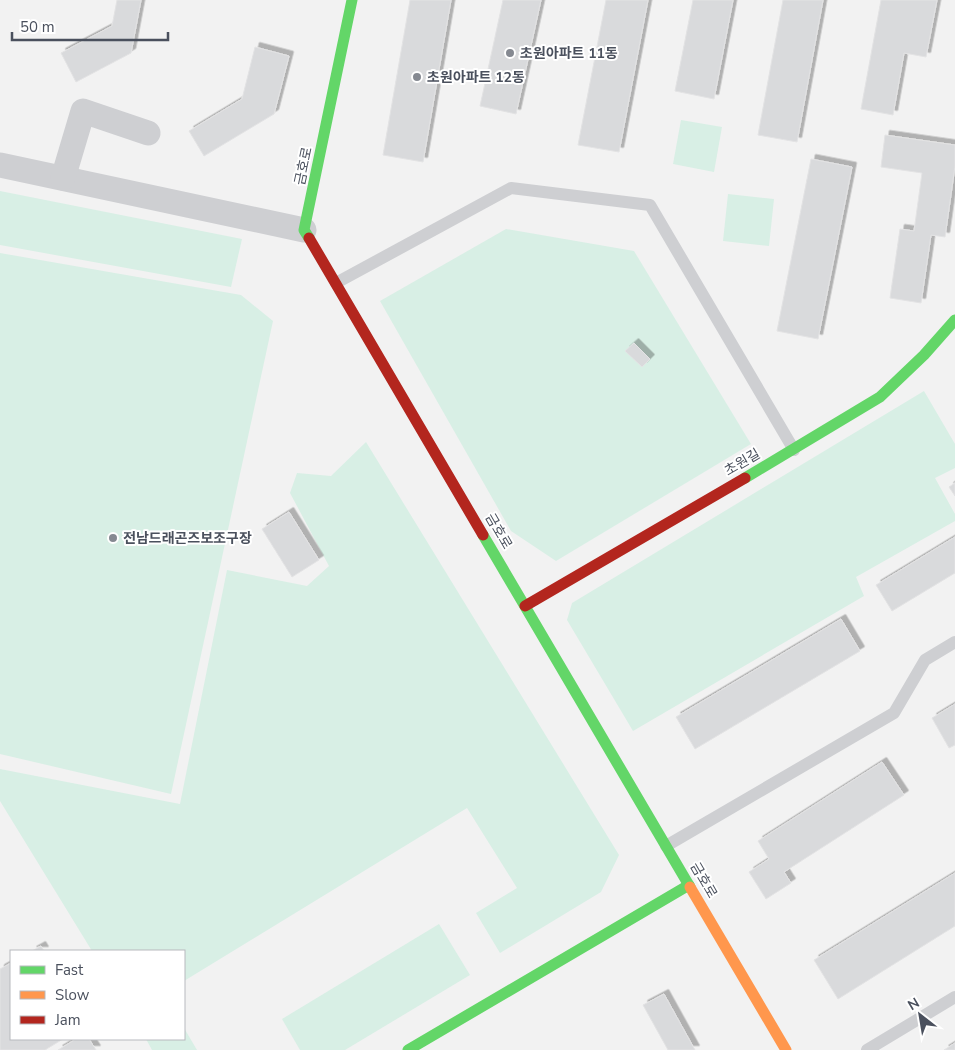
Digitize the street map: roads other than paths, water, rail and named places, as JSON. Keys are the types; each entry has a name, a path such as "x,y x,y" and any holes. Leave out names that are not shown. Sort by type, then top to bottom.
{"street":[{"name":"금호로","path":"352,0 304,230 786,1050"},
{"path":"63,178 83,111 148,133"},
{"path":"0,165 304,230"},
{"name":"초원길","path":"525,606 794,450 880,397 924,355 955,320"},
{"path":"408,1050 689,885"}],"lane":[{"path":"336,283 511,188 650,205 794,450"},
{"path":"666,846 894,713 925,660 955,642"},
{"path":"867,1050 955,997"}],"place":[{"name":"초원아파트 11동","path":"510,53"},
{"name":"초원아파트 12동","path":"417,77"},
{"name":"전남드래곤즈보조구장","path":"113,538"}]}
